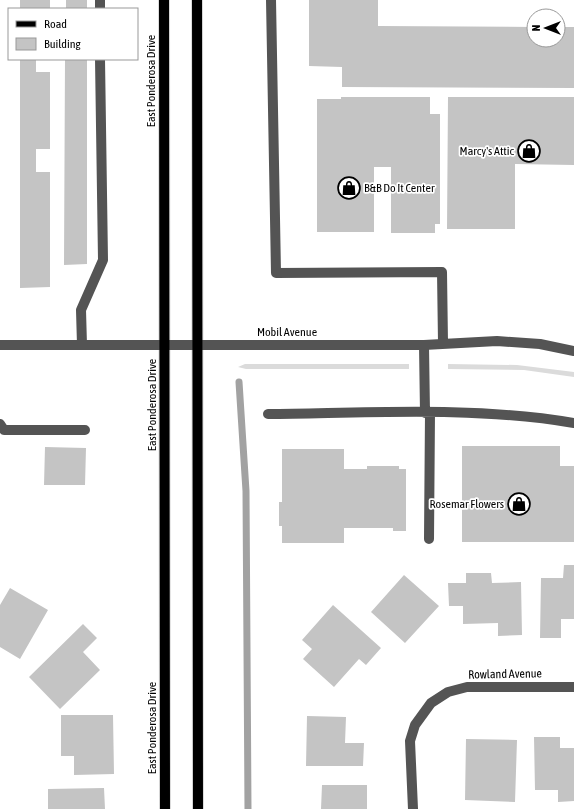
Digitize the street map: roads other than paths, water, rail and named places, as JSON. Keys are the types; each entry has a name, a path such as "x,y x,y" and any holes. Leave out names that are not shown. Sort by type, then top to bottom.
{"main road":[{"name":"East Ponderosa Drive","path":"164,0 165,809"},
{"path":"197,0 196,345 198,809"}],"street":[{"path":"271,0 276,273 442,272 442,343"},
{"path":"82,345 81,310 103,260 100,60"},
{"name":"Mobil Avenue","path":"0,345 424,345 497,341 540,344 574,351"},
{"path":"424,345 427,413 429,539"},
{"path":"268,414 427,413 522,416 574,423"},
{"path":"0,424 4,430 85,430"},
{"name":"Rowland Avenue","path":"413,809 410,741 415,725 422,713 431,703 448,692 467,687 574,687"}],"waterway":[{"path":"239,382 246,491 248,809"}],"place":[{"name":"Marcy's Attic","path":"529,151"},
{"name":"B&B Do It Center","path":"349,188"},
{"name":"Rosemar Flowers","path":"519,504"}]}
